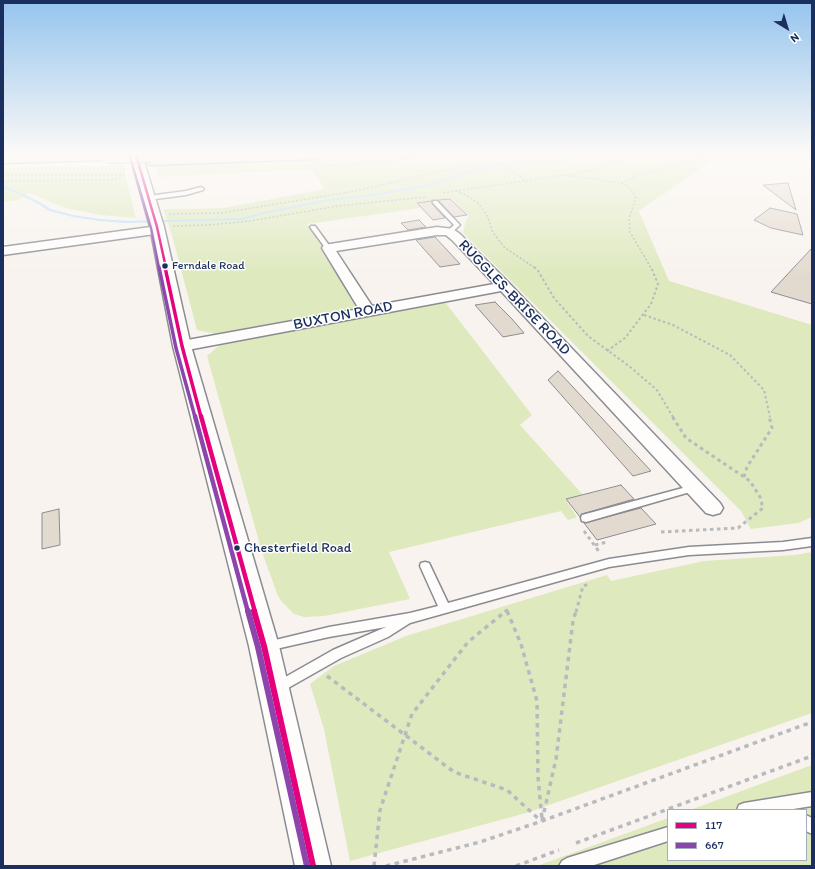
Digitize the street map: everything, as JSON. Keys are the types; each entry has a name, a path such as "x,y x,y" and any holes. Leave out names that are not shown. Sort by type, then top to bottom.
{"street":[{"path":"148,198 156,223 182,346 264,646 313,866"},
{"path":"3,251 156,223"},
{"name":"RUGGLES-BRISE ROAD","path":"328,248 437,231 448,232 456,237 714,508"},
{"path":"328,248 368,311"},
{"name":"BUXTON ROAD","path":"182,346 504,286"}],"lane":[{"path":"148,198 171,196"},
{"path":"436,202 458,225 448,232"},
{"path":"313,227 328,248"},
{"path":"586,518 694,488"},
{"path":"264,646 329,632 410,618 609,563 690,551 783,546 812,542"},
{"path":"425,566 445,608"},
{"path":"274,690 314,666 337,654 384,634 410,618"},
{"path":"760,809 775,808 812,799"},
{"path":"566,866 667,834"}],"path":[{"path":"156,223 328,196"},
{"path":"467,196 479,204 488,217 492,231 504,247 537,269 554,298 588,336 629,366 657,390 686,438 750,481 760,497 763,508 738,528 661,532"},
{"path":"607,351 625,338 644,315 651,304 658,284 655,274 630,232 629,219 636,198 635,196"},
{"path":"156,223 250,221 338,206 427,197"},
{"path":"644,315 673,325 730,355 764,390 772,428 747,467 744,477"},
{"path":"586,518 578,523 609,563"},
{"path":"595,545 608,542"},
{"path":"542,821 556,759 573,622 583,586 596,582"},
{"path":"499,594 521,644 537,701 538,777 542,821"},
{"path":"374,866 380,810 412,714 468,642 507,610"},
{"path":"314,666 454,772 507,790 542,821"},
{"path":"386,866 480,842 542,821 812,722"},
{"path":"668,809 812,756"},
{"path":"568,846 667,809"},
{"path":"516,866 561,849"}],"green space":[{"path":"3,196 26,196 18,200 3,202"},
{"path":"36,196 130,196 136,218 100,215 65,208"},
{"path":"290,196 661,196 639,211 669,281 812,325 812,517 798,523 751,529 741,511 463,233 465,223 469,216 451,198 416,203 421,208 307,224 360,307 216,334 197,330 172,235 163,209 223,208"},
{"path":"445,302 532,415 520,425 583,495 565,499 577,517 568,520 561,511 389,552 410,599 324,616 304,617 294,614 278,596 262,552 207,356 222,343"},
{"path":"812,552 812,713 526,813 350,861 324,729 310,684 334,666 406,636 607,575 611,581 704,561 795,555"},
{"path":"812,765 812,866 537,866 667,818 667,861 807,861 807,809 693,809"}],"building":[{"path":"777,196 792,196 796,210"},
{"path":"450,199 467,215 454,217 438,200"},
{"path":"432,201 432,204 445,218 433,220 417,203"},
{"path":"770,208 797,214 803,235 771,228 754,220"},
{"path":"419,220 426,227 408,230 401,223"},
{"path":"435,237 460,264 440,267 416,240"},
{"path":"812,248 812,304 771,292"},
{"path":"495,302 524,333 503,337 475,305"},
{"path":"558,371 651,471 633,476 548,380"},
{"path":"621,485 634,499 582,514 580,517 566,499"},
{"path":"641,508 656,524 597,540 584,523"},
{"path":"59,509 60,545 42,549 42,513"}],"waterway":[{"path":"23,196 50,210 73,216 127,222 242,219 329,200 370,196"}],"transit line":[{"name":"667","path":"141,196 151,228 176,348 258,647 307,866"},
{"name":"117","path":"148,196 157,227 182,346 264,646 313,866"}],"place":[{"name":"Ferndale Road","path":"165,266"},
{"name":"Chesterfield Road","path":"237,548"}]}
